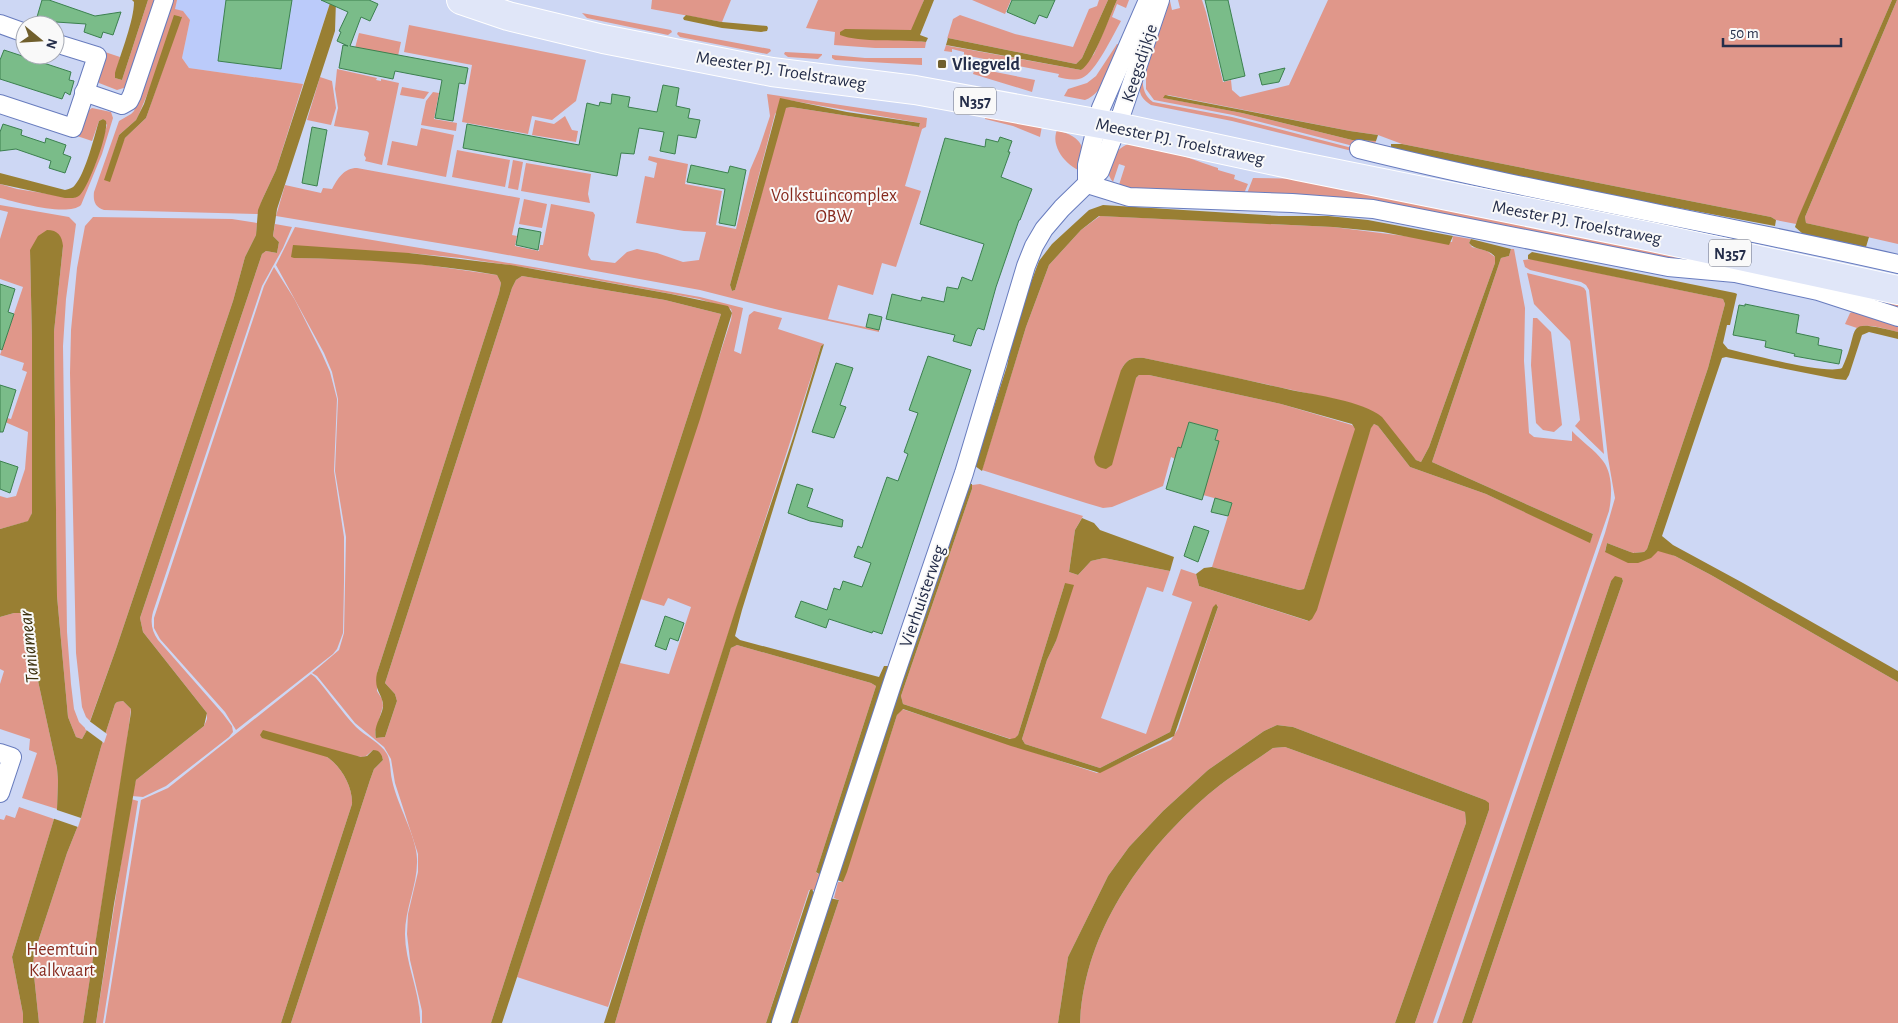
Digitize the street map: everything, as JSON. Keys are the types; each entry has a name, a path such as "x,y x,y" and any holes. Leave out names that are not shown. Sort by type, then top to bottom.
{"main road":[{"name":"Meester P.J. Troelstraweg","path":"461,0 508,16 556,28 763,70 915,90 1107,125 1298,166 1806,269 1898,290"}],"street":[{"path":"84,92 122,104 129,101 164,0"},
{"name":"Keegsdijkje","path":"1107,125 1101,108 1148,0"},
{"name":"Keegsdijkje","path":"1107,125 1160,0"},
{"path":"0,24 15,29"},
{"path":"0,104 73,128 96,56 65,46"},
{"path":"1087,184 1088,166 1107,125"},
{"name":"Meester P.J. Troelstraweg","path":"1359,149 1474,176 1898,264"},
{"name":"Meester P.J. Troelstraweg","path":"1087,184 1129,197 1292,203 1372,209 1661,265 1735,273 1818,291 1898,317"},
{"name":"Vierhuisterweg","path":"781,1023 896,672 964,473 1026,266 1034,246 1044,229 1087,184"},
{"path":"0,753 12,757 0,793"}],"shaded area":[{"path":"132,0 148,0 122,80 115,78 115,73 132,18 134,2"},
{"path":"177,0 331,0 303,84 189,68 182,58 190,20 174,9"},
{"path":"331,0 336,0 335,31 277,209 273,236 279,242 277,253 266,251 262,254 140,618 143,632 207,713 204,726 136,780 114,904 96,1023 83,1023 131,712 131,709 123,701 115,704 81,818 67,853 34,954 33,966 39,1023 23,1023 12,957 57,809 58,781 57,768 35,667 31,613 14,613 0,617 0,529 28,521 32,513 30,250 38,236 47,230 57,232 62,239 63,246 54,332 57,596 68,717 76,737 82,739 116,649 233,301 245,257 256,235 258,210 276,170"},
{"path":"924,0 934,0 920,35 928,38 926,42 869,40 840,35 840,32 845,29 911,30"},
{"path":"1108,0 1117,0 1096,49 1086,66 1081,70 946,45 948,38 1076,64 1082,58"},
{"path":"1892,0 1897,0 1805,217 1806,223 1869,237 1866,247 1803,234 1795,227 1798,218"},
{"path":"174,15 182,17 146,118 125,138 110,182 104,180 119,135 136,120 144,104"},
{"path":"686,15 722,22 767,26 768,28 767,31 761,32 722,28 684,20 683,18"},
{"path":"1165,95 1378,135 1376,141 1352,140 1242,113 1163,98"},
{"path":"780,98 847,112 920,123 919,127 791,107 786,108 735,290 732,291 730,285"},
{"path":"103,119 106,121 106,127 98,159 80,195 73,198 65,198 0,184 0,173 65,190 72,188 83,172 99,121"},
{"path":"1391,144 1402,144 1771,217 1776,220 1775,226 1519,178 1391,148"},
{"path":"1103,205 1279,216 1328,216 1368,220 1453,236 1449,245 1383,232 1333,227 1099,216 1081,230 1049,265 1026,327 982,471 975,466 1007,366 1016,322 1039,261 1052,244 1089,210"},
{"path":"1471,239 1511,249 1509,256 1501,258 1432,462 1593,534 1590,543 1486,494 1410,467 1378,426 1374,424 1371,428 1317,610 1312,619 1309,621 1199,586 1196,574 1204,568 1212,567 1299,590 1304,589 1355,429 1352,424 1281,404 1149,375 1139,375 1136,378 1112,465 1106,469 1097,465 1094,457 1121,370 1125,363 1133,358 1144,358 1326,397 1363,407 1374,411 1382,417 1416,460 1421,462 1429,447 1495,263 1495,257 1492,254 1469,243"},
{"path":"293,245 409,253 511,265 728,306 732,313 700,419 502,1023 491,1023 721,314 665,300 522,276 516,280 385,683 395,694 397,701 385,737 376,738 376,726 383,707 376,684 377,673 501,283 497,275 446,267 345,259 294,258 291,257"},
{"path":"1532,252 1735,293 1737,294 1730,325 1727,325 1723,343 1728,349 1787,363 1821,369 1842,368 1853,335 1860,326 1898,332 1898,339 1869,332 1862,335 1846,380 1726,357 1722,358 1662,536 1673,545 1898,671 1898,682 1675,556 1658,551 1651,558 1638,563 1628,563 1605,552 1607,543 1633,553 1644,552 1647,549 1708,368 1725,304 1723,299 1528,259 1528,255"},
{"path":"824,344 735,636 740,640 879,677 884,666 889,666 889,670 822,873 819,874 816,872 876,686 737,645 731,648 615,1023 604,1023 736,608 793,438 821,346"},
{"path":"969,484 972,484 972,489 901,696 903,704 1010,739 1015,738 1018,735 1065,583 1074,585 1056,641 1047,660 1022,739 1025,744 1100,768 1170,732 1213,607 1216,604 1218,607 1174,736 1100,773 1011,746 903,709 897,715 843,882 834,879"},
{"path":"1082,518 1094,523 1100,530 1174,557 1170,571 1104,558 1091,561 1078,575 1069,572 1075,530"},
{"path":"1615,576 1622,578 1623,581 1472,1023 1462,1023 1611,581"},
{"path":"1277,725 1293,727 1489,803 1489,810 1415,1023 1395,1023 1466,823 1465,812 1285,747 1273,748 1219,786 1179,822 1156,847 1136,872 1118,900 1103,929 1092,959 1084,990 1080,1023 1058,1023 1068,957 1108,876 1129,847 1163,811 1208,770 1264,731"},
{"path":"263,730 361,757 367,756 375,750 380,753 383,760 374,769 370,780 291,1023 281,1023 352,804 352,797 341,771 327,757 262,738 260,735"},
{"path":"812,889 814,893 772,1023 766,1023 810,890"},
{"path":"829,898 839,900 798,1023 789,1023"}],"green space":[{"path":"148,0 157,0 127,87 117,90 99,83 97,76 105,52 120,57 115,78 122,80"},
{"path":"171,0 177,0 175,9 183,11 190,20 182,58 189,68 303,84 276,170 262,200 258,214 104,210 98,207 94,201 94,192 119,121 134,111","holes":["181,17 146,118 125,138 105,180 119,135 136,120"]},
{"path":"652,0 731,0 722,22 651,9"},
{"path":"818,0 924,0 912,30 907,31 909,40 926,42 925,48 875,48 834,45 835,32 806,28"},
{"path":"972,0 1011,0 1005,14"},
{"path":"1099,0 1108,0 1082,58 1076,64 947,39 953,19 960,15 1015,34 1073,47 1089,9 1097,6"},
{"path":"1117,0 1129,0 1126,8 1117,4 1112,17 1121,21 1093,69 1079,79 1073,80 1058,77 1059,74 964,55 964,52 952,49 952,52 944,51 946,45 1081,70 1094,54"},
{"path":"1178,0 1202,0 1223,82 1231,80 1232,90 1240,97 1289,85 1328,0 1892,0 1796,224 1776,220 1771,217 1402,144 1378,135 1168,95 1164,98 1242,113 1352,140 1376,141 1375,144 1357,147 1233,115 1154,100 1146,89 1146,73 1151,54 1146,52 1164,2 1170,1 1172,10 1180,8"},
{"path":"1897,0 1898,244 1806,223 1805,217"},
{"path":"582,13 671,30 672,32 668,35 587,18"},
{"path":"409,25 586,60 576,101 552,120 532,116 528,134 462,122 472,65 404,52"},
{"path":"678,32 770,49 771,51 767,54 680,37 677,34"},
{"path":"359,33 401,42 398,56 355,48"},
{"path":"1117,44 1121,45 1108,76 1098,91 1085,100 1064,96 1068,89 1087,83 1096,76"},
{"path":"785,52 822,55 818,59 788,57 784,54"},
{"path":"832,55 865,58 922,58 922,65 835,60 832,58"},
{"path":"975,68 1035,80 1032,92 973,74"},
{"path":"337,69 377,78 376,80 381,81 381,79 399,83 382,165 365,161 364,155 369,133 367,131 334,126 338,108 335,89"},
{"path":"1143,73 1144,89 1147,96 1153,102 1232,117 1356,149 1352,151 1232,121 1151,105 1146,102 1140,91"},
{"path":"320,77 332,81 336,108 331,125 307,120"},
{"path":"402,87 429,92 424,99 400,95"},
{"path":"433,92 439,93 434,119 457,123 456,131 421,125 426,101"},
{"name":"Volkstuincomplex OBW","path":"767,94 927,118 926,127 922,129 905,186 921,191 896,267 882,263 873,295 838,285 828,319 879,330 879,332 700,290 480,250 276,216 285,185 321,193 323,188 332,189 345,172 352,168 357,168 520,198 512,235 517,236 515,246 539,251 540,245 543,245 551,204 593,212 595,215 588,255 591,260 615,263 627,252 637,249 657,253 683,262 699,260 706,232 684,231 636,223 645,176 654,178 657,163 648,160 649,156 688,164 685,184 722,191 716,225 736,229 750,170 770,116","holes":["788,100 920,123 919,127 791,107 785,108 735,290 732,291 730,285 775,114"]},
{"path":"92,108 111,112 113,118 102,154 81,205 65,210 29,205 0,198 0,184 17,189 74,198 95,165 107,125 103,119 99,121 92,141 77,136 85,113"},
{"path":"565,116 572,130 578,131 576,142 532,135 535,120 554,124"},
{"path":"986,116 1042,126 1040,137 1013,126 985,119"},
{"path":"421,128 454,135 446,177 387,165 392,141 417,146"},
{"path":"1057,130 1072,136 1081,144 1083,155 1081,171 1070,165 1061,155 1055,136"},
{"path":"1128,144 1161,149 1218,168 1218,170 1235,175 1234,179 1248,184 1243,196 1118,188 1125,166 1119,164 1113,182 1108,171 1109,165 1118,150"},
{"path":"457,150 510,160 505,187 452,177"},
{"path":"513,160 523,162 518,190 508,188"},
{"path":"526,163 591,174 588,194 590,203 521,191"},
{"path":"1253,178 1310,179 1898,298 1898,312 1684,262 1246,196"},
{"path":"524,199 547,204 542,228 519,224"},
{"path":"0,205 69,217 76,224 66,299 63,346 67,632 74,709 79,722 87,730 82,739 76,737 68,717 57,596 54,332 63,246 30,250 32,513 29,521 0,529 0,496 7,498 16,496 25,469 28,432 5,422 7,418 11,419 27,372 22,370 24,363 0,355 23,287 0,279 0,239 8,212 0,210"},
{"path":"1100,216 1333,227 1452,242 1453,236 1471,239 1469,243 1472,247 1487,251 1495,257 1495,263 1429,447 1421,462 1416,460 1365,408 1334,399 1144,358 1136,358 1125,363 1121,370 1136,378 1139,375 1149,375 1281,404 1352,425 1356,429 1304,589 1299,590 1212,567 1232,503 1203,495 1218,430 1189,422 1181,448 1178,447 1175,459 1171,457 1163,486 1112,507 1103,508 982,470 1026,327 1049,265 1081,230"},
{"path":"93,217 232,219 257,223 256,235 245,257 233,301 90,721 82,707 76,653 70,373 71,330 77,268 85,226"},
{"path":"275,224 292,227 262,286 153,612 152,620 153,630 158,640 223,714 232,726 233,732 166,786 143,797 132,796 136,780 204,726 207,719 207,713 143,632 140,618 262,254 266,251 277,253 279,242 273,236"},
{"path":"295,227 700,297 743,308 734,351 741,354 749,315 754,311 782,318 778,329 824,344 821,346 608,1007 517,977 620,663 669,674 691,607 668,598 664,606 640,599 731,320 731,309 699,299 541,270 461,258 409,253 294,258 413,263 497,275 501,283 377,673 377,691 382,699 383,706 375,733 376,738 385,737 397,701 395,694 385,683 516,280 522,276 665,300 721,314 491,1023 422,1023 422,1011 410,960 407,934 408,914 418,872 418,854 395,783 391,759 384,747 355,723 317,676 312,673 339,650 344,633 346,537 335,471 338,399 332,372 324,353 276,265"},
{"path":"1511,249 1514,249 1525,308 1524,361 1529,433 1534,437 1572,441 1572,431 1596,453 1606,466 1611,485 1611,499 1609,511 1433,1023 1415,1023 1489,810 1485,800 1293,727 1277,725 1264,731 1208,770 1163,811 1129,847 1108,876 1068,957 1058,1023 798,1023 839,900 834,898 838,882 843,882 897,715 902,709 1097,773 1171,740 1178,729 1218,607 1218,605 1170,732 1100,768 1025,744 1022,739 1047,660 1056,641 1065,583 1018,735 1015,739 903,704 901,696 972,485 980,484 1083,516 1075,530 1069,572 1078,575 1091,561 1104,558 1170,571 1163,592 1147,587 1101,718 1146,734 1192,602 1172,595 1181,569 1196,574 1199,586 1308,621 1371,427 1374,424 1378,426 1410,467 1486,494 1590,542 1593,534 1432,462 1501,258 1509,256"},
{"path":"1531,259 1723,299 1725,304 1708,368 1647,549 1644,552 1635,553 1654,554 1659,550 1675,556 1898,682 1898,1023 1472,1023 1623,581 1622,578 1611,581 1462,1023 1437,1023 1605,533 1615,498 1608,458 1589,290 1581,282 1530,270 1525,267 1523,260","holes":["1607,543 1632,553 1605,551"]},
{"path":"274,267 295,300 322,354 330,372 337,399 334,471 344,537 343,633 333,654 236,730 225,712 160,639 154,628 154,618 264,286"},
{"path":"1527,273 1580,286 1586,291 1604,454 1575,426 1580,420 1570,341 1534,304"},
{"path":"1854,311 1898,323 1898,332 1872,326 1857,328 1845,324 1850,313"},
{"path":"1533,318 1537,318 1551,332 1562,425 1554,432 1543,430 1536,423 1531,365"},
{"path":"14,613 31,613 35,667 57,768 57,809 22,798 37,753 29,750 30,739 0,729 0,684 4,671 0,669 0,617"},
{"path":"737,645 876,686 816,872 818,874 822,873 777,1023 772,1023 814,890 809,890 766,1023 615,1023 728,657 731,648"},
{"path":"311,674 356,727 381,746 390,763 394,790 416,850 416,878 407,915 405,934 407,956 420,1012 420,1023 291,1023 370,780 374,769 383,760 373,750 362,757 349,755 327,757 337,766 345,778 352,797 352,804 281,1023 105,1023 141,800 168,788"},
{"name":"Heemtuin Kalkvaart","path":"123,701 131,709 83,1023 39,1023 33,966 34,954 67,853 81,818 115,704"},
{"path":"1285,747 1465,812 1466,823 1395,1023 1080,1023 1084,990 1092,959 1103,929 1118,900 1136,872 1179,822 1210,793 1273,748"},
{"path":"131,799 138,801 103,1023 96,1023"},
{"path":"19,807 54,819 12,957 23,1023 0,1023 0,819 4,820 6,815 15,818"}],"pier":[{"path":"88,720 107,734 104,743 85,729"},
{"path":"54,809 81,818 78,827 52,818"}],"building":[{"path":"42,0 49,0 95,16 121,12 113,35 103,32 101,38 84,32 86,24 65,23 65,15 38,15"},
{"path":"226,0 292,0 281,69 218,61"},
{"path":"321,0 369,0 378,4 370,21 361,17 350,46 468,68 465,84 459,83 453,121 435,118 442,80 395,71 393,79 339,68 343,45 348,46 337,41 341,32 339,31 348,12"},
{"path":"1012,0 1055,0 1047,18 1039,15 1035,24 1007,12"},
{"path":"1205,0 1228,0 1245,76 1224,81"},
{"path":"4,50 15,54 15,65 50,65 71,72 69,80 74,81 70,95 65,92 62,99 0,79 0,60"},
{"path":"1285,68 1279,82 1262,85 1259,74"},
{"path":"663,85 679,88 676,106 690,109 688,118 700,120 696,138 678,135 675,154 660,151 664,132 639,128 634,154 621,153 617,176 463,148 467,124 579,145 587,103 599,106 600,102 611,104 612,94 630,97 628,107 657,112"},
{"path":"3,124 22,130 21,135 45,143 46,138 66,145 63,154 71,157 65,173 49,168 51,161 16,149 0,151 0,132"},
{"path":"312,127 327,130 317,186 302,183"},
{"path":"1000,137 1012,141 1001,177 1032,189 1019,220 996,287 984,330 978,328 971,346 953,341 955,335 886,319 892,294 921,301 922,297 944,302 947,287 958,289 962,277 972,281 984,244 920,224 945,138 985,147 986,139 998,142"},
{"path":"691,165 728,173 730,166 746,170 735,226 719,223 725,189 687,182"},
{"path":"519,228 541,232 538,250 516,245"},
{"path":"0,284 15,289 8,312 14,314 2,350 0,349"},
{"path":"1745,304 1799,315 1796,333 1819,338 1818,345 1842,350 1839,364 1794,356 1795,354 1765,347 1766,341 1733,335 1739,305 1745,306"},
{"path":"869,314 882,317 879,330 866,327"},
{"path":"928,356 971,370 882,634 873,631 872,633 829,619 826,628 795,617 801,601 827,610 834,588 840,590 843,581 862,587 871,563 854,557 858,546 862,548 887,477 898,481 908,454 904,452 918,413 909,410"},
{"path":"836,363 853,368 840,405 846,407 834,438 812,432"},
{"path":"0,385 16,390 3,432 0,432"},
{"path":"1189,422 1218,430 1215,440 1219,441 1202,500 1166,489 1178,447 1181,448"},
{"path":"0,461 18,467 10,493 0,489"},
{"path":"797,484 813,489 807,507 843,520 842,527 810,521 788,513"},
{"path":"1215,498 1232,503 1228,516 1211,512"},
{"path":"1194,526 1209,531 1198,562 1184,556"},
{"path":"665,616 684,623 678,641 670,638 666,650 655,646"}],"place":[{"name":"Vliegveld","path":"942,64"}],"water label":[{"name":"Taniamear","path":"28,647"}]}
